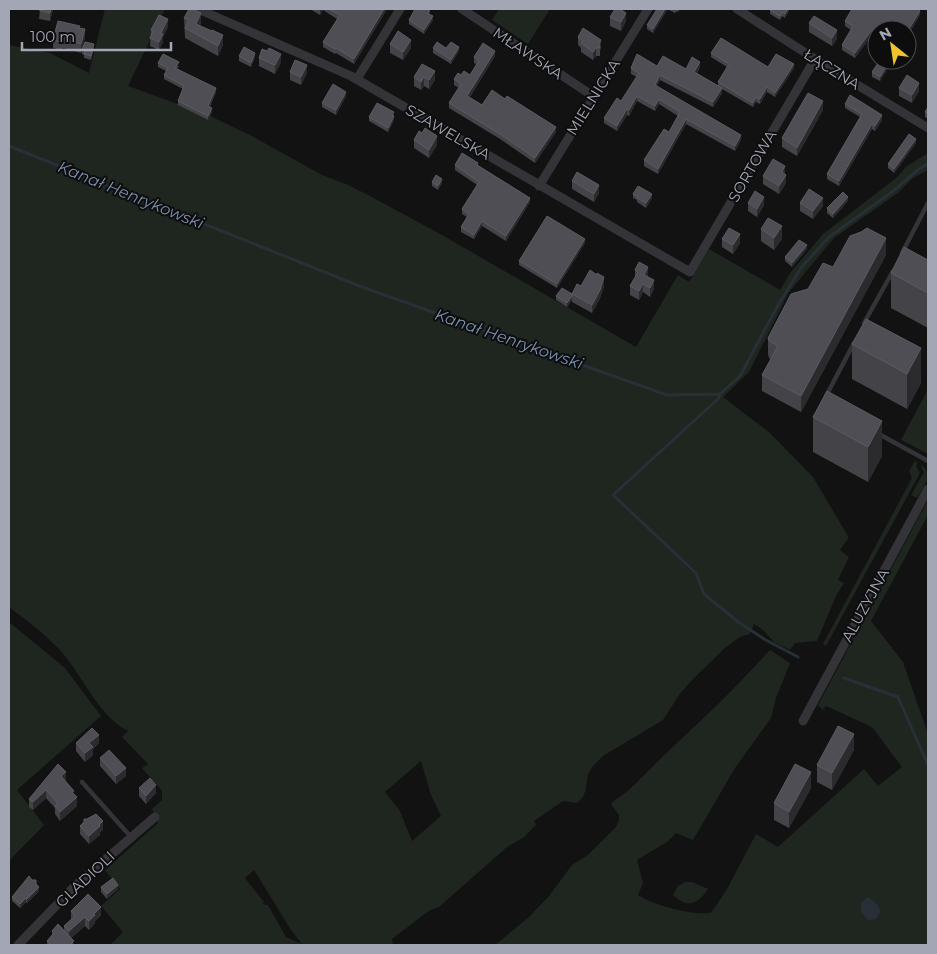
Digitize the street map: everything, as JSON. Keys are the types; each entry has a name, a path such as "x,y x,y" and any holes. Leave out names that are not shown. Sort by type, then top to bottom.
{"street":[{"name":"SZAWELSKA","path":"198,9 357,79 690,272"},
{"path":"357,79 400,9"},
{"name":"MŁAWSKA","path":"462,9 594,96"},
{"name":"MIELNICKA","path":"539,186 648,9"},
{"name":"ŁĄCZNA","path":"737,9 749,12 815,59 928,128"},
{"name":"SORTOWA","path":"690,272 815,59"},
{"name":"ALUZYJNA","path":"803,721 928,489"},
{"name":"GLADIOLI","path":"18,945 76,885 155,816"}],"lane":[{"path":"899,260 928,203"},
{"path":"860,332 894,268"},
{"path":"822,403 856,340"},
{"path":"873,431 928,461"},
{"path":"82,782 131,837"}],"shaded area":[{"path":"105,9 165,9 128,86 178,104 208,120 210,116 250,135 322,175 370,196 442,235 636,347 678,275 689,282 709,249 780,290 790,273 823,234 895,179 907,166 928,153 928,170 913,178 898,193 834,238 789,292 749,372 723,397 769,432 813,477 848,536 840,550 849,557 838,580 844,583 836,596 817,641 795,643 790,650 774,642 763,630 754,624 750,634 740,637 725,648 691,681 679,695 663,720 603,756 593,766 588,774 583,797 577,803 563,801 534,821 536,825 524,837 507,847 439,907 430,910 392,939 393,945 110,945 123,932 101,906 120,889 105,870 158,823 152,809 162,800 162,791 142,768 148,764 122,737 128,731 117,724 99,705 59,649 9,607 9,45 50,53 89,73","holes":["421,761 431,795 441,816 412,841 400,811 385,792","254,870 291,930 302,944 286,937 268,905 262,904 264,902 245,878"]},
{"path":"499,9 550,9 528,44 492,20"},
{"path":"928,389 928,454 901,440"},
{"path":"915,461 918,463 916,466 920,473 826,646 823,644 912,478 909,471"},
{"path":"922,465 927,473 927,477 917,498 911,495 924,472 921,467"},
{"path":"928,500 928,515 871,621 903,662 928,734 928,945 495,945 529,917 549,896 572,865 588,855 616,827 619,815 611,804 629,790 714,709 770,650 790,663 776,698 771,718 735,768 693,840 676,833 667,842 637,860 643,883 638,895 673,909 693,913 711,913 726,891 756,834 778,847 864,769 878,786 902,767 872,727 826,706 823,710 818,705"},
{"path":"9,622 65,668 101,716 17,790 44,825 9,861"},
{"path":"685,882 692,882 708,889 696,901 692,903 683,902 673,895 678,886"},
{"path":"868,897 877,904 881,911 876,919 869,920 862,913 861,903"}],"building":[{"path":"40,9 51,9 50,13"},
{"path":"189,9 201,13 196,24 223,35 218,46 185,28 189,20 184,18"},
{"path":"329,9 384,9 354,59 323,42 340,15"},
{"path":"415,9 430,9 427,13 433,16 424,30 409,20"},
{"path":"615,9 620,9 626,13 621,22 610,17"},
{"path":"657,9 665,9 653,29 647,25"},
{"path":"771,9 788,9 785,14 782,12 780,16"},
{"path":"852,9 917,9 920,11 914,20 867,20 867,36 855,53 842,45 853,26 845,21"},
{"path":"159,15 168,19 159,42 150,38 153,31 151,30"},
{"path":"814,16 837,30 832,38 809,23"},
{"path":"58,21 85,29 81,44 53,40"},
{"path":"583,28 601,40 600,48 596,48 593,52 581,43 583,41 578,37"},
{"path":"398,31 411,40 403,52 390,44"},
{"path":"721,38 768,67 776,54 794,64 775,93 767,87 760,99 756,97 753,103 718,82 729,64 711,53"},
{"path":"85,42 94,44 91,56 84,54 85,51 82,50"},
{"path":"437,42 446,48 451,42 459,47 451,60 433,48"},
{"path":"483,43 495,51 467,96 482,105 492,90 505,99 507,96 556,127 535,158 449,103 461,84 454,79 458,73 461,75 464,71 470,75 479,61 474,57"},
{"path":"244,47 255,53 251,63 239,56"},
{"path":"269,48 281,54 275,65 259,58 262,49 267,51"},
{"path":"163,54 179,62 175,68 216,88 208,106 212,108 208,116 178,101 184,86 164,75 168,68 158,63"},
{"path":"637,54 657,66 663,56 686,69 692,57 700,62 694,72 722,88 713,102 660,75 655,85 741,135 735,146 686,119 658,169 644,160 664,129 669,132 680,112 659,99 655,106 637,96 617,126 604,118 617,98 621,101 639,73 631,68"},
{"path":"295,60 307,65 301,77 290,72"},
{"path":"422,64 435,71 429,80 424,77 421,82 414,77"},
{"path":"873,70 884,70 880,77 872,72"},
{"path":"907,75 919,83 912,95 899,88"},
{"path":"333,84 346,92 336,110 322,103"},
{"path":"808,93 823,101 797,148 782,138"},
{"path":"850,95 882,115 875,126 872,124 839,181 827,174 862,114 845,104"},
{"path":"377,103 394,112 388,128 369,117"},
{"path":"425,128 437,136 429,150 414,140 419,131 422,133"},
{"path":"909,134 916,139 894,169 888,164"},
{"path":"462,153 478,163 477,165 530,198 506,236 482,221 474,235 461,227 469,214 462,209 479,182 455,165"},
{"path":"773,159 785,166 782,172 786,175 779,186 763,176"},
{"path":"577,172 599,185 594,194 572,181"},
{"path":"436,175 442,179 438,186 432,182"},
{"path":"638,186 652,194 646,203 633,194"},
{"path":"809,189 823,198 813,211 800,203"},
{"path":"755,191 764,197 757,209 748,203"},
{"path":"843,192 848,197 833,214 827,208"},
{"path":"547,216 585,239 557,284 519,261"},
{"path":"768,218 782,226 774,238 761,229"},
{"path":"729,228 740,234 733,245 722,239"},
{"path":"867,228 886,238 801,396 762,375 778,346 769,341 768,338 791,294 808,289 823,263 833,267 850,236"},
{"path":"799,240 807,245 792,263 785,257"},
{"path":"904,247 928,260 928,293 891,273"},
{"path":"639,262 648,267 644,275 654,280 650,288 643,284 639,291 630,286 638,272 635,270"},
{"path":"590,270 604,277 592,305 572,294 577,284 581,286"},
{"path":"562,288 572,294 567,303 556,296"},
{"path":"866,319 921,348 907,374 852,344"},
{"path":"827,391 882,421 868,447 813,417"},
{"path":"838,726 854,734 832,773 817,765"},
{"path":"92,728 99,735 89,743 93,747 85,753 76,743"},
{"path":"109,750 126,768 116,776 100,758"},
{"path":"58,764 66,772 61,776 77,797 60,812 55,806 58,803 46,790 33,802 29,799"},
{"path":"795,764 811,772 789,812 774,803"},
{"path":"150,778 156,785 146,796 139,788"},
{"path":"96,814 103,821 89,836 80,826 84,819"},
{"path":"29,876 32,880 36,880 36,884 39,887 20,904 12,897"},
{"path":"113,878 118,885 107,894 101,887"},
{"path":"88,894 101,907 89,921 85,917 69,931 64,926 75,916 71,911"},
{"path":"58,924 74,941 70,945 51,945 47,941 54,933 52,931"}],"waterway":[{"name":"Kanał Henrykowski","path":"9,146 362,287 667,395 720,394 740,376 778,305 801,268 829,237 928,164"},
{"path":"720,395 718,399 613,495 696,573 704,594 737,621 764,639 798,657"},
{"path":"844,678 898,697 928,765"}]}
